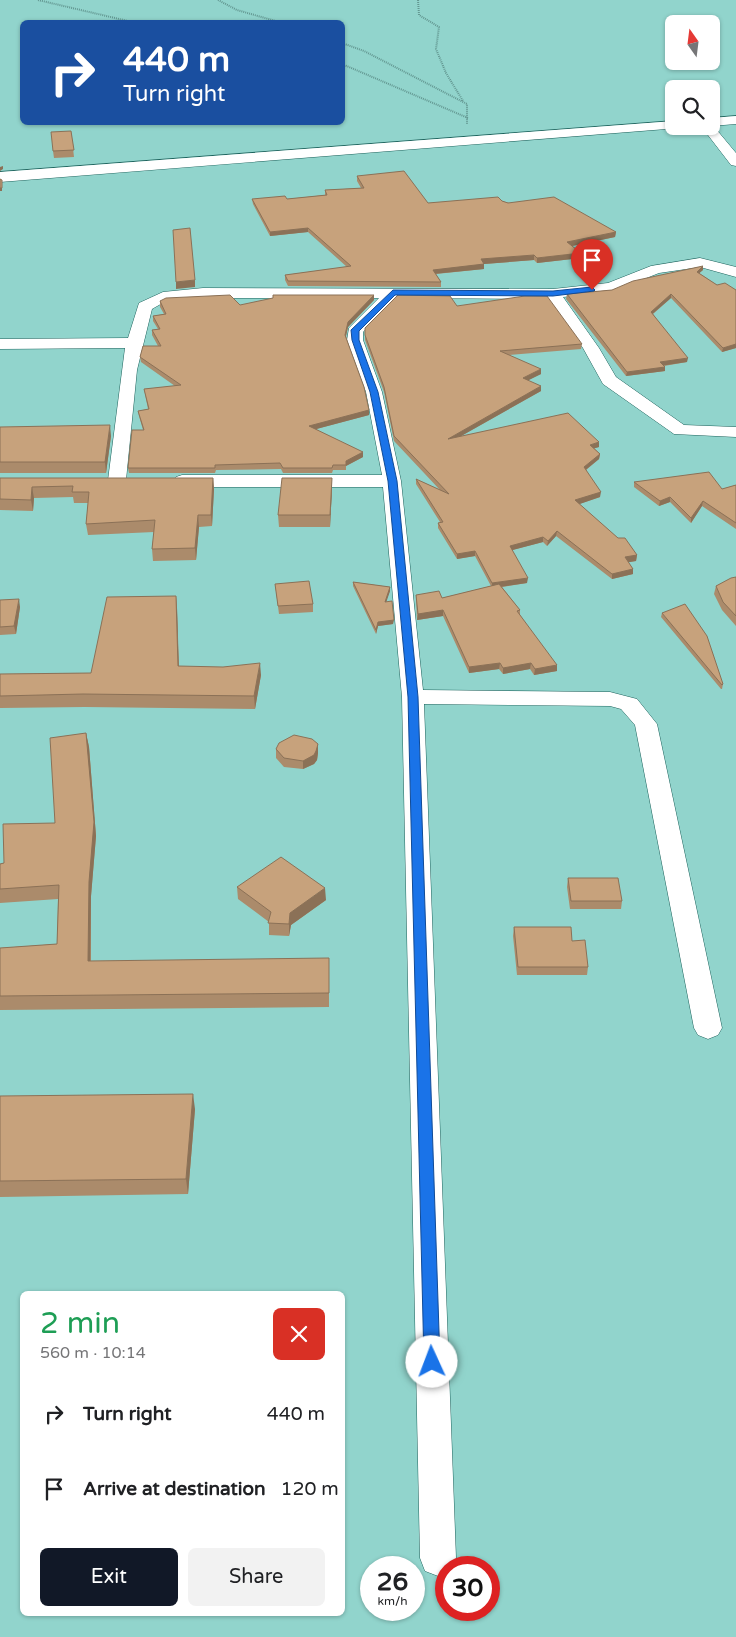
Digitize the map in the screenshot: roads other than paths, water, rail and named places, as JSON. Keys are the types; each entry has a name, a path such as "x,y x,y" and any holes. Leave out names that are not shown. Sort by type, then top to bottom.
{"street":[{"path":"720,121 736,120"},
{"path":"0,177 665,126"},
{"path":"714,135 736,162"},
{"path":"117,480 134,343 144,306 163,297 203,293 553,294 611,288 656,269 700,262 736,272"},
{"path":"393,293 355,330 355,340 374,392 392,481 413,697 438,1556"},
{"path":"553,294 591,348 609,380 680,430 736,432"},
{"path":"0,344 134,343"},
{"path":"98,481 137,480"},
{"path":"166,480 392,481"},
{"path":"413,697 610,699 629,704 646,724 708,1028"}]}
